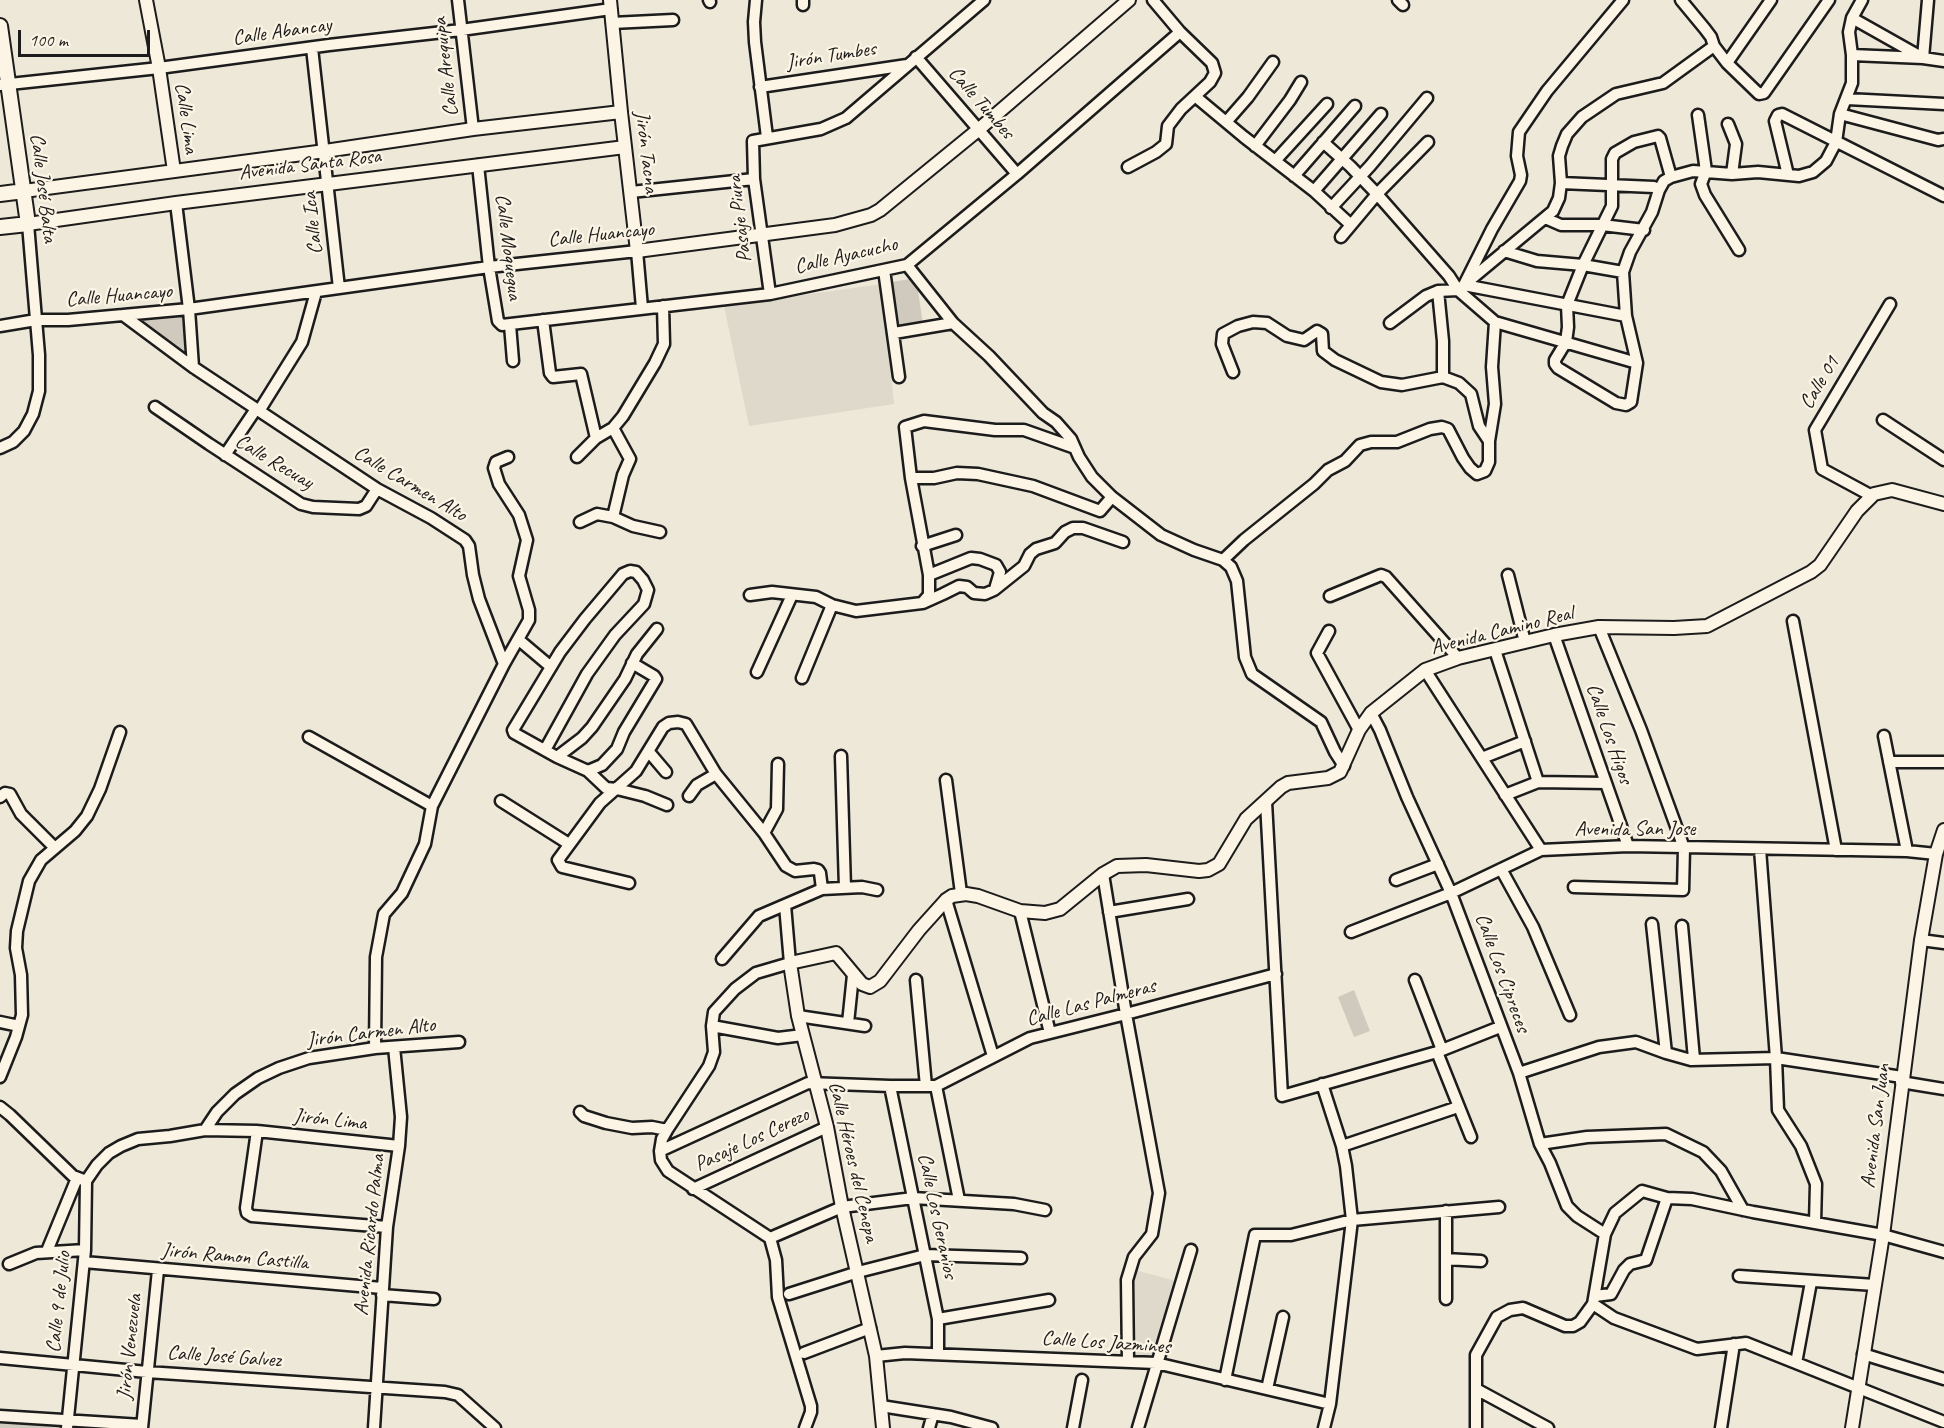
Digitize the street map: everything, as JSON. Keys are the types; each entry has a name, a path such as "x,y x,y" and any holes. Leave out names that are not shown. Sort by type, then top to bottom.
{"main road":[{"name":"Calle José Balta","path":"0,26 4,84 28,224"},
{"name":"Avenida Santa Rosa","path":"0,194 24,191"},
{"name":"Avenida Santa Rosa","path":"0,227 28,224"}],"street":[{"name":"Calle Lima","path":"146,0 159,68 174,171"},
{"name":"Calle Arequipa","path":"458,0 473,129"},
{"path":"756,0 755,42 766,137 821,129 837,124 984,0"},
{"name":"Calle Huancayo","path":"0,326 36,320 68,320 189,309 489,267 637,251 847,222 880,210 978,130 1129,0"},
{"path":"1128,167 1166,144 1167,126 1181,109 1210,82 1215,73 1212,63 1180,32 1153,0"},
{"path":"1461,287 1520,181 1517,148 1519,132 1547,91 1623,0"},
{"path":"1681,0 1706,29 1714,46 1727,63 1759,94 1764,93 1828,0"},
{"path":"1727,63 1771,0"},
{"path":"1671,177 1660,138 1634,142 1615,153 1612,159 1612,206 1566,305 1568,327 1566,342 1555,360 1558,368 1616,403 1626,405 1631,402 1637,363 1626,316 1623,272 1630,252 1644,230 1659,190 1671,177 1693,171 1732,174 1758,172 1799,177 1813,172 1826,161 1836,142 1840,114 1851,83 1852,55 1849,32 1852,18 1862,0"},
{"path":"1923,58 1928,0"},
{"name":"Calle Abancay","path":"4,84 159,68 461,30 611,5"},
{"name":"Jirón Tacna","path":"611,5 642,308"},
{"path":"1852,18 1923,58"},
{"path":"612,23 673,20"},
{"name":"Calle Ayacucho","path":"510,325 770,294 907,265 1017,174 1180,32"},
{"path":"1461,287 1553,211 1559,198 1561,183 1559,156 1562,146 1567,134 1582,117 1616,94 1663,83 1714,46"},
{"name":"Calle Ica","path":"312,48 339,288"},
{"path":"1852,55 1944,61"},
{"name":"Jirón Tumbes","path":"760,87 912,61"},
{"name":"Calle Tumbes","path":"912,61 1017,174"},
{"path":"1227,121 1248,97 1273,62"},
{"path":"1255,146 1301,82"},
{"path":"1196,97 1314,191 1351,225"},
{"path":"1331,208 1427,98"},
{"path":"1847,99 1944,104"},
{"path":"1275,161 1328,104"},
{"path":"1294,176 1355,106"},
{"name":"Avenida Santa Rosa","path":"24,191 473,129 621,112"},
{"path":"1314,191 1381,114"},
{"path":"1788,175 1775,122 1778,115 1782,114 1944,196"},
{"path":"1840,114 1938,140 1944,139"},
{"path":"1698,115 1706,171 1701,184 1705,195 1739,250"},
{"path":"1728,124 1736,144 1732,174"},
{"name":"Pasaje Piura","path":"766,137 753,142 754,179 770,294"},
{"path":"1323,142 1377,194 1449,276 1495,322 1637,363"},
{"path":"1341,237 1377,194 1428,142"},
{"name":"Avenida Santa Rosa","path":"28,224 176,203 625,147"},
{"name":"Calle Moquegua","path":"478,165 489,267 498,321 503,325 510,325"},
{"path":"631,192 754,179"},
{"path":"1561,183 1654,187 1659,190"},
{"path":"176,203 189,309 193,367"},
{"path":"1545,218 1561,225 1602,225 1644,230"},
{"name":"Calle José Balta","path":"0,448 13,442 24,431 33,414 39,391 39,355 28,224"},
{"path":"1504,251 1537,261 1583,265 1623,272"},
{"path":"805,1428 811,1406 778,1298 776,1260 770,1238 693,1189 668,1171 661,1160 662,1139 709,1066 714,1052 712,1026 714,1012 735,988 756,973 836,953 853,975 867,987 877,984 919,930 946,900 961,893 978,896 1020,911 1045,913 1060,909 1103,874 1117,866 1208,870 1219,864 1225,856 1246,819 1288,783 1335,776 1344,766 1322,722 1252,675 1245,657 1237,581 1231,567 1223,561 1161,535 1112,497 1092,477 1071,439 1056,422 1042,413 989,356 953,323 907,265"},
{"path":"884,270 899,377"},
{"path":"1390,323 1426,296 1438,291 1461,287 1626,316"},
{"path":"1438,291 1443,341 1443,377"},
{"path":"225,455 258,410 302,342 316,292"},
{"name":"Calle 01","path":"1872,496 1822,469 1815,430 1890,304"},
{"path":"577,457 596,438 613,428 645,381 664,345 663,306"},
{"name":"Calle Carmen Alto","path":"123,315 193,367 377,489 431,518 465,540 469,546 479,599 504,664"},
{"path":"543,320 550,374 553,377 581,374 596,438"},
{"path":"1233,372 1222,344 1223,334 1238,326 1253,322 1267,323 1287,336 1304,340 1317,331 1322,334 1323,351 1335,360 1381,382 1402,385 1443,377 1459,383 1471,394 1479,426 1489,441"},
{"path":"1223,561 1244,540 1328,470 1345,461 1360,445 1371,442 1397,442 1430,429 1448,429 1470,468 1478,474 1485,471 1489,462 1489,441 1495,404 1492,367 1495,322"},
{"path":"894,333 953,323"},
{"path":"510,325 513,361"},
{"name":"Calle Recuay","path":"155,407 301,504 314,507 359,509 366,506 377,489"},
{"path":"1883,420 1944,460"},
{"path":"922,603 929,595 928,575 911,478 905,427 924,421 995,430 1024,430 1075,448"},
{"path":"613,428 630,459 623,475 613,517"},
{"path":"375,1048 376,957 384,914 402,893 424,844 432,806 504,664 529,620 530,610 519,576 527,540 519,515 499,484 494,468 496,462 508,457"},
{"path":"911,478 934,478 957,473 978,474 1033,486 1100,511 1112,497"},
{"path":"1872,496 1892,490 1944,504"},
{"name":"Avenida Camino Real","path":"1344,766 1347,754 1359,730 1371,713 1425,670 1458,658 1554,635 1599,627 1707,627 1811,572 1820,565 1857,511 1872,496"},
{"path":"580,522 597,514 660,532"},
{"path":"750,595 772,592 816,597 832,605 856,611 922,603 958,585 967,587 974,593 985,594 994,590 1024,566 1030,554 1036,549 1055,543 1065,532 1073,528 1083,528 1123,542"},
{"path":"922,546 956,535"},
{"path":"928,575 971,558 980,559 996,565 1000,572 994,590"},
{"path":"545,750 587,674 615,635 644,604 648,590 640,576 630,571 623,574 585,619 551,667 513,730 514,733 557,757 588,771 606,788 617,789 667,805"},
{"path":"1330,596 1381,575 1386,577 1458,658"},
{"path":"1508,575 1525,642"},
{"path":"757,672 792,595"},
{"path":"802,678 832,605"},
{"path":"1793,621 1836,850"},
{"path":"1574,887 1683,890 1684,848 1641,730 1599,627"},
{"path":"557,757 582,738 592,727 625,679 632,663 657,629"},
{"path":"1329,631 1317,653 1359,730"},
{"name":"Calle Los Higos","path":"1554,635 1628,846"},
{"path":"519,640 551,667"},
{"path":"1495,650 1538,782"},
{"path":"588,771 602,765 617,749 624,732 656,679 632,663"},
{"path":"1425,670 1541,850"},
{"name":"Calle Los Cipreces","path":"1371,713 1451,893 1519,1072 1540,1144 1567,1206 1577,1216 1605,1234"},
{"path":"629,883 560,866 558,860 600,803 636,771 663,727 673,722 686,724 716,774 789,868 795,871 814,868 818,870 822,890"},
{"path":"0,1077 19,1026 23,1003 16,948 17,931 29,881 41,860 75,831 87,816 100,789 120,732"},
{"path":"1884,736 1907,851"},
{"path":"309,737 432,806"},
{"path":"1482,758 1525,741"},
{"path":"649,752 666,772"},
{"path":"841,756 845,888"},
{"path":"1889,762 1944,762"},
{"path":"764,833 777,809 778,764"},
{"path":"689,796 697,785 716,774"},
{"path":"946,780 961,893"},
{"path":"1506,795 1538,782 1606,783"},
{"path":"0,797 5,793 10,794 21,814 54,847"},
{"path":"501,801 569,844"},
{"path":"1266,802 1282,1096 1440,1051 1500,1027"},
{"name":"Avenida San Juan","path":"1852,1428 1883,1235 1901,1080 1921,940 1936,854 1944,830"},
{"name":"Avenida San Jose","path":"1351,932 1451,893 1541,850 1628,846 1907,851 1936,854"},
{"path":"1760,849 1778,1110 1801,1146 1816,1184 1815,1223"},
{"path":"1396,880 1438,864"},
{"path":"1501,869 1533,927 1570,1015"},
{"path":"1103,874 1159,1193 1152,1234 1134,1257 1127,1280 1128,1361"},
{"path":"722,959 756,919 785,906 822,890 862,887 878,890"},
{"path":"1109,912 1188,899"},
{"path":"946,900 993,1056"},
{"name":"Calle Héroes del Cenepa","path":"785,906 798,1016 827,1127 842,1207 876,1356 883,1428"},
{"path":"1020,911 1050,1033"},
{"path":"1652,924 1666,1053"},
{"path":"1682,926 1694,1059"},
{"path":"1921,940 1944,943"},
{"name":"Calle Las Palmeras","path":"660,1151 808,1083 931,1086 1030,1038 1276,974"},
{"path":"848,1023 853,975"},
{"path":"916,980 931,1086 959,1200"},
{"path":"1415,981 1458,1107 1471,1137"},
{"path":"798,1016 865,1026"},
{"path":"0,1022 19,1026"},
{"path":"712,1026 778,1038 803,1035"},
{"name":"Jirón Carmen Alto","path":"205,1130 217,1112 235,1094 258,1078 309,1058 375,1048 459,1042"},
{"path":"1519,1072 1599,1047 1636,1042 1666,1053 1694,1059 1776,1058 1944,1089"},
{"name":"Avenida Ricardo Palma","path":"374,1428 387,1227 401,1118 394,1047"},
{"path":"1322,1084 1342,1146 1352,1220 1330,1404 1324,1428"},
{"name":"Calle Los Geranios","path":"890,1086 938,1319 938,1354"},
{"path":"0,1107 82,1179"},
{"path":"1342,1146 1458,1107"},
{"path":"580,1112 584,1116 606,1123 632,1128 652,1127 667,1130"},
{"name":"Pasaje Los Cerezo","path":"693,1189 827,1127"},
{"name":"Jirón Lima","path":"47,1251 82,1179 109,1153 138,1139 205,1130 257,1131 399,1146"},
{"path":"257,1131 247,1213 252,1216 387,1227"},
{"path":"1540,1144 1587,1137 1666,1134 1703,1152 1721,1171 1743,1210"},
{"name":"Calle 9 de Julio","path":"67,1424 86,1250 82,1179"},
{"path":"1476,1428 1476,1355 1497,1317 1510,1310 1523,1308 1565,1326 1573,1326 1580,1322 1594,1300 1605,1234 1615,1213 1642,1191 1666,1198 1692,1199 1883,1235 1944,1252"},
{"path":"770,1238 842,1207 913,1198 1014,1204 1045,1210"},
{"path":"1594,1300 1611,1294 1624,1270 1630,1264 1646,1260 1666,1198"},
{"path":"1225,1380 1255,1234 1291,1235 1352,1220 1499,1207"},
{"path":"1446,1211 1446,1299"},
{"path":"9,1264 47,1251 86,1250"},
{"path":"1138,1428 1191,1250"},
{"path":"789,1294 858,1272 925,1255 1021,1258"},
{"path":"1446,1259 1481,1261"},
{"name":"Jirón Ramon Castilla","path":"84,1262 382,1291 434,1299"},
{"name":"Jirón Venezuela","path":"142,1426 158,1270"},
{"path":"1739,1276 1875,1285"},
{"path":"1796,1363 1811,1282"},
{"path":"938,1319 1049,1300"},
{"path":"1594,1300 1614,1318 1697,1349 1746,1343 1944,1422"},
{"path":"1267,1389 1283,1317"},
{"path":"804,1353 870,1328"},
{"path":"1721,1428 1734,1344"},
{"name":"Calle Los Jazmines","path":"876,1356 905,1353 1156,1363 1330,1404"},
{"path":"1863,1354 1944,1379"},
{"name":"Calle José Galvez","path":"0,1358 147,1372 445,1392 458,1395 495,1428"},
{"path":"1073,1428 1082,1380"},
{"path":"1476,1389 1548,1428"},
{"path":"881,1406 933,1414 992,1428"},
{"path":"929,1428 933,1414"},
{"path":"0,1416 67,1424 142,1426"}],"shaded area":[{"path":"916,278 923,324 899,328 892,282"},
{"path":"882,284 894,404 749,426 724,306"},
{"path":"182,314 186,354 136,319"},
{"path":"1354,990 1370,1031 1354,1037 1338,997"},
{"path":"1131,1269 1180,1282 1156,1363 1128,1361"},
{"path":"0,1417 62,1421 61,1428 0,1428"}]}
